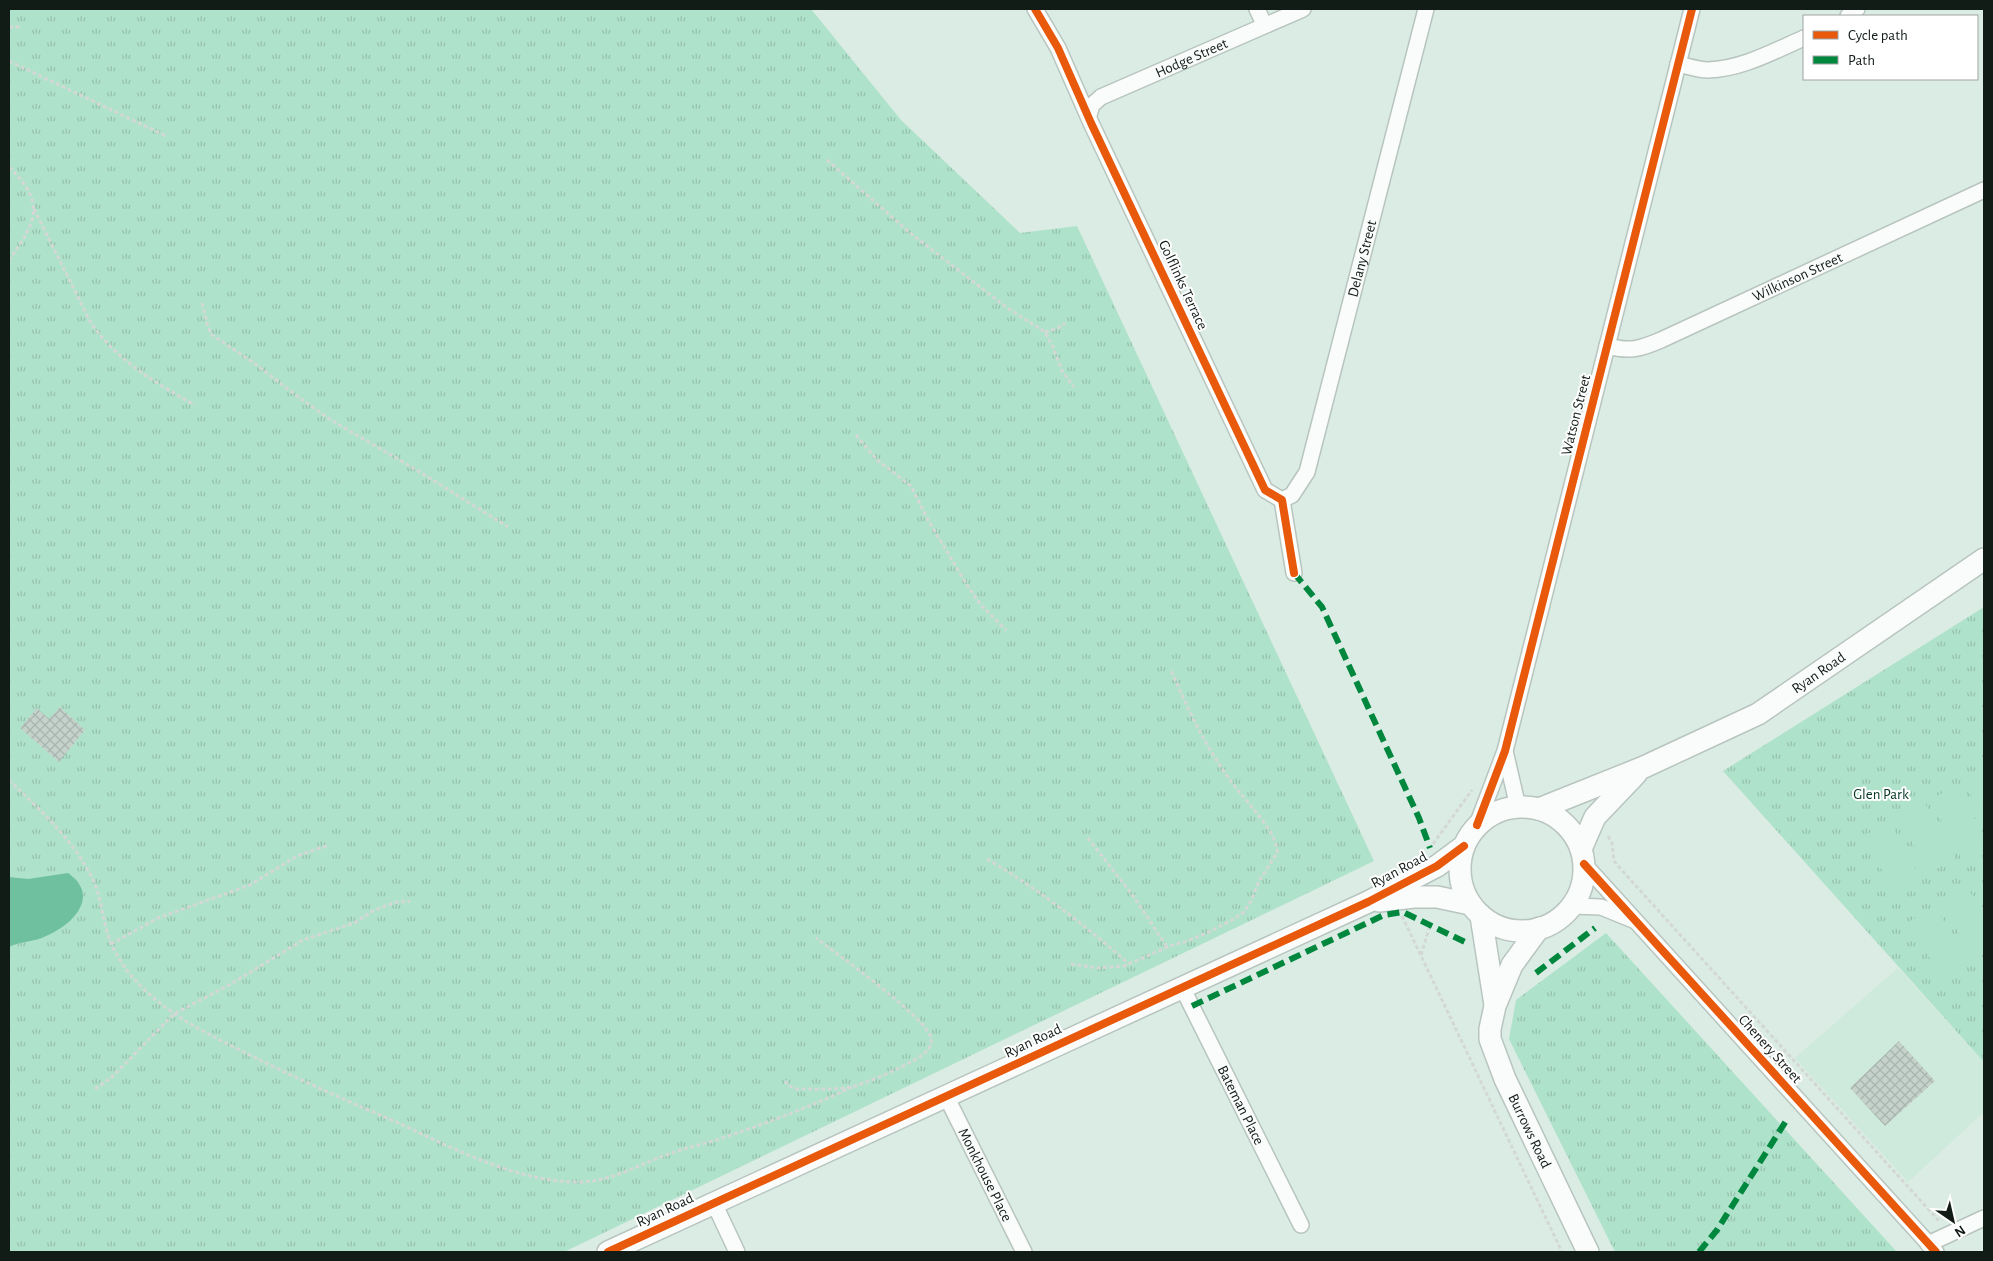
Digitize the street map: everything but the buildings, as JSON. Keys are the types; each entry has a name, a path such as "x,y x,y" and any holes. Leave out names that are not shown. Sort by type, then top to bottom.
{"street":[{"name":"Golflinks Terrace","path":"1035,9 1058,48 1265,490 1282,500"},
{"path":"1257,9 1264,24"},
{"name":"Hodge Street","path":"1089,115 1092,105 1101,97 1302,9"},
{"name":"Delany Street","path":"1282,500 1292,495 1307,472 1426,9"},
{"name":"Watson Street","path":"1478,825 1505,751 1692,9"},
{"path":"1678,64 1706,70 1728,68 1755,59 1803,38"},
{"name":"Wilkinson Street","path":"1607,346 1621,349 1638,349 1661,340 1984,190"},
{"path":"1282,500 1294,572"},
{"name":"Ryan Road","path":"1539,809 1644,767 1758,714 1984,559"},
{"name":"Watson Street","path":"1505,751 1518,807"},
{"name":"Ryan Road","path":"1582,856 1595,817 1644,767"},
{"path":"1518,807 1539,809 1557,817 1572,831 1582,856 1583,878 1579,893 1572,906 1563,916 1539,928 1524,931 1508,929 1494,924 1476,910 1464,890 1460,876 1460,860 1464,846 1478,825 1496,812 1518,807"},
{"name":"Ryan Road","path":"608,1252 1368,902 1438,866 1464,846"},
{"name":"Chenery Street","path":"1582,856 1636,922 1932,1248"},
{"name":"Ryan Road","path":"1368,902 1414,897 1437,897 1476,910"},
{"name":"Chenery Street","path":"1572,906 1601,907 1636,922"},
{"name":"Burrows Road","path":"1476,910 1495,1006"},
{"name":"Burrows Road","path":"1539,928 1512,965 1495,1006 1490,1038 1496,1059 1588,1252"},
{"name":"Bateman Place","path":"1182,987 1300,1225"},
{"name":"Monkhouse Place","path":"946,1096 1024,1252"},
{"path":"714,1202 737,1252"},
{"path":"1932,1248 1950,1234 1984,1218"}],"path":[{"path":"9,27 21,28"},
{"path":"9,61 166,136"},
{"path":"827,160 916,237 1006,308 1045,332 1054,348 1062,371 1074,387"},
{"path":"9,167 31,193 34,204 24,240 9,260"},
{"path":"34,209 91,323 102,338 136,368 195,405"},
{"path":"202,303 208,327 212,334 254,362 301,399 332,420 508,527"},
{"path":"1045,332 1058,328 1065,323"},
{"path":"856,435 877,460 911,486 928,520 967,585 980,604 1006,630"},
{"path":"1071,964 1098,968 1117,968 1167,947 1187,942 1234,919 1244,912 1251,901 1259,881 1277,852 1278,848 1257,814 1218,765 1199,731 1172,670"},
{"path":"9,780 47,817 87,869 98,894 111,944 133,979 174,1014 213,1037 345,1100 476,1157 524,1174 551,1180 583,1182 608,1178 666,1155 726,1137 804,1108 868,1082 922,1055 931,1045 929,1031 893,997 816,938"},
{"path":"1430,848 1472,789"},
{"path":"1604,828 1612,843 1614,861 1950,1234"},
{"path":"1088,838 1134,897 1167,947"},
{"path":"111,944 158,918 250,885 297,856 329,845"},
{"path":"987,859 1072,916 1129,964"},
{"path":"95,1089 112,1077 174,1014 222,989 304,940 354,923 385,906 397,902 410,901"},
{"path":"1400,912 1562,1252"},
{"path":"1421,955 1430,925"},
{"path":"785,1081 789,1086 797,1089 852,1087"}],"shaded area":[{"path":"68,873 78,882 82,891 83,900 80,909 74,917 65,925 46,936 9,947 9,877 28,879"},
{"path":"1898,968 1984,1062 1984,1112 1908,1182 1795,1058"}],"green space":[{"path":"9,9 811,9 901,120 1020,233 1077,226 1374,861 564,1252 9,1252"},
{"name":"Glen Park","path":"1984,607 1984,1062 1723,771"},
{"path":"1984,770 1984,819 1964,782"},
{"path":"1957,785 1984,836 1984,843 1961,856 1930,800"},
{"path":"1925,803 1955,859 1929,873 1898,817"},
{"path":"1890,822 1920,878 1894,892 1863,836"},
{"path":"1969,890 1984,918 1984,954 1973,960 1943,904"},
{"path":"1936,907 1967,963 1940,977 1910,921"},
{"path":"1606,933 1897,1252 1615,1252 1509,1039 1516,1000"}],"marked path":[{"path":"1294,573 1322,607 1419,818 1430,848"},
{"path":"1192,1006 1384,915 1403,912 1469,944"},
{"path":"1536,973 1595,928"},
{"path":"1699,1252 1717,1230 1786,1121"}],"cycle path":[{"path":"1035,9 1058,48 1091,123 1265,490 1282,500 1294,573"},
{"path":"1477,825 1505,751 1692,9"},
{"path":"608,1252 1368,902 1437,866 1464,846"},
{"path":"1584,864 1936,1252"}]}
